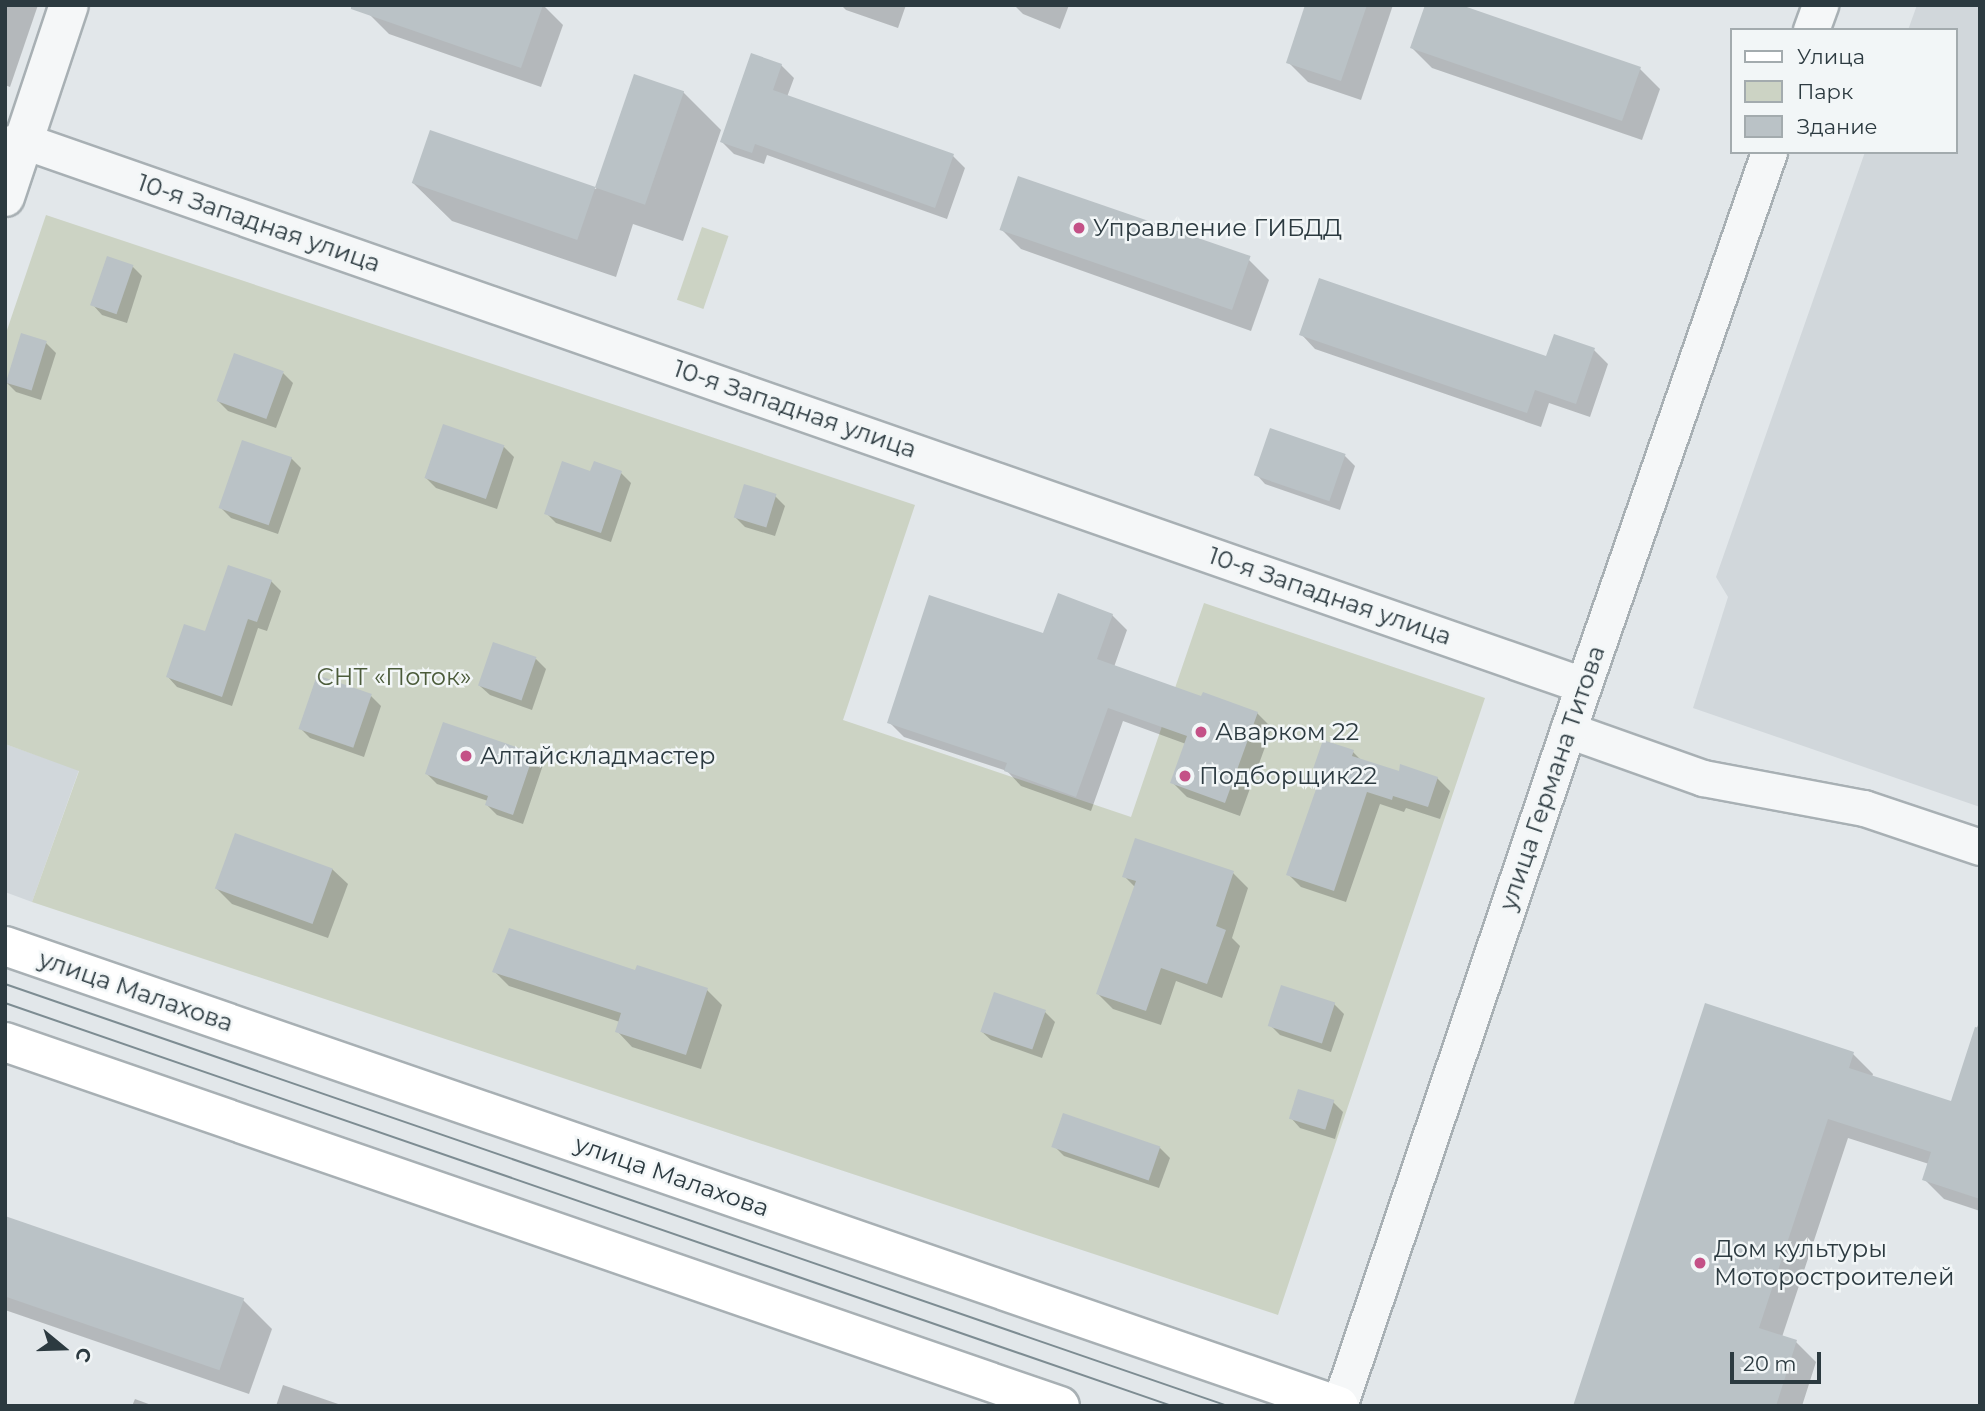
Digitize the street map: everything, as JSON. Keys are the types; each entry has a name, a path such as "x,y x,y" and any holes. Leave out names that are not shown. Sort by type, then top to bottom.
{"main road":[{"name":"улица Малахова","path":"5,946 1339,1406"},
{"path":"5,1042 1060,1406"}],"street":[{"path":"5,197 15,142 69,5"},
{"path":"1812,28 1820,5"},
{"name":"10-я Западная улица","path":"15,142 1583,685"},
{"name":"улица Германа Титова","path":"1339,1406 1583,685 1768,154"},
{"path":"1568,730 1703,778 1864,808 1980,847"}],"shaded area":[{"path":"1917,5 1980,5 1980,807 1693,708 1728,597 1716,577 1864,154 1957,154 1957,28 1909,28"},
{"path":"5,744 79,770 32,902 5,892"}],"green space":[{"name":"СНТ «Поток»","path":"46,215 915,505 843,720 1131,817 1204,603 1485,698 1278,1315 32,902 79,771 5,744 5,336"},
{"path":"702,227 728,236 703,309 677,300"}],"building":[{"path":"351,5 543,5 521,68 351,9"},
{"path":"1305,5 1367,5 1341,81 1286,63"},
{"path":"1425,5 1461,5 1641,67 1622,121 1410,48"},
{"path":"751,53 782,64 773,90 954,154 935,208 755,144 752,153 720,142"},
{"path":"634,74 684,91 645,205 595,187"},
{"path":"430,130 595,187 577,240 412,183"},
{"path":"1018,176 1251,256 1232,310 999,230"},
{"path":"107,256 133,265 117,314 90,305"},
{"path":"1319,278 1546,356 1554,334 1595,348 1576,404 1535,390 1527,413 1299,335"},
{"path":"21,333 47,341 32,391 6,383"},
{"path":"234,353 284,371 266,419 217,401"},
{"path":"443,424 504,445 486,499 424,478"},
{"path":"1270,428 1346,454 1329,501 1254,475"},
{"path":"242,440 292,457 269,525 219,508"},
{"path":"562,461 590,471 594,461 622,471 601,533 544,514"},
{"path":"744,484 777,494 766,527 734,517"},
{"path":"228,565 272,580 257,622 248,619 222,697 166,677 184,624 205,631"},
{"path":"1058,593 1113,614 1097,659 1201,696 1203,692 1258,712 1225,803 1170,783 1187,736 1108,708 1076,797 1004,771 1007,763 887,723 929,595 1043,633"},
{"path":"493,642 536,657 522,700 478,685"},
{"path":"317,675 372,694 353,748 298,729"},
{"path":"443,722 534,753 513,815 485,805 488,796 425,774"},
{"path":"1323,740 1354,750 1352,756 1399,771 1400,764 1438,777 1428,807 1393,796 1392,800 1367,792 1334,891 1286,875 1322,772 1313,769"},
{"path":"235,833 333,869 313,924 215,888"},
{"path":"1135,838 1234,871 1216,926 1226,930 1207,984 1161,968 1146,1011 1096,994 1136,881 1122,877"},
{"path":"509,928 635,970 637,965 708,988 686,1055 615,1032 621,1013 492,972"},
{"path":"1281,985 1335,1003 1322,1044 1268,1026"},
{"path":"994,992 1046,1010 1032,1050 980,1032"},
{"name":"Дом культуры Моторостроителей","path":"1705,1003 1854,1052 1849,1068 1951,1101 1975,1027 1980,1028 1980,1199 1922,1180 1931,1152 1828,1119 1759,1328 1797,1340 1776,1406 1573,1406"},
{"path":"1298,1089 1334,1100 1325,1130 1289,1119"},
{"path":"1063,1113 1160,1147 1149,1181 1051,1147"},
{"path":"5,1216 244,1298 219,1370 5,1296"}],"tram line":[{"path":"5,984 1228,1406"},
{"path":"5,1003 1172,1406"}],"place":[{"name":"Управление ГИБДД","path":"1079,228"},
{"name":"Аварком 22","path":"1201,732"},
{"name":"Алтайскладмастер","path":"466,756"},
{"name":"Подборщик22","path":"1185,776"},
{"name":"Дом культуры Моторостроителей","path":"1700,1263"}]}
